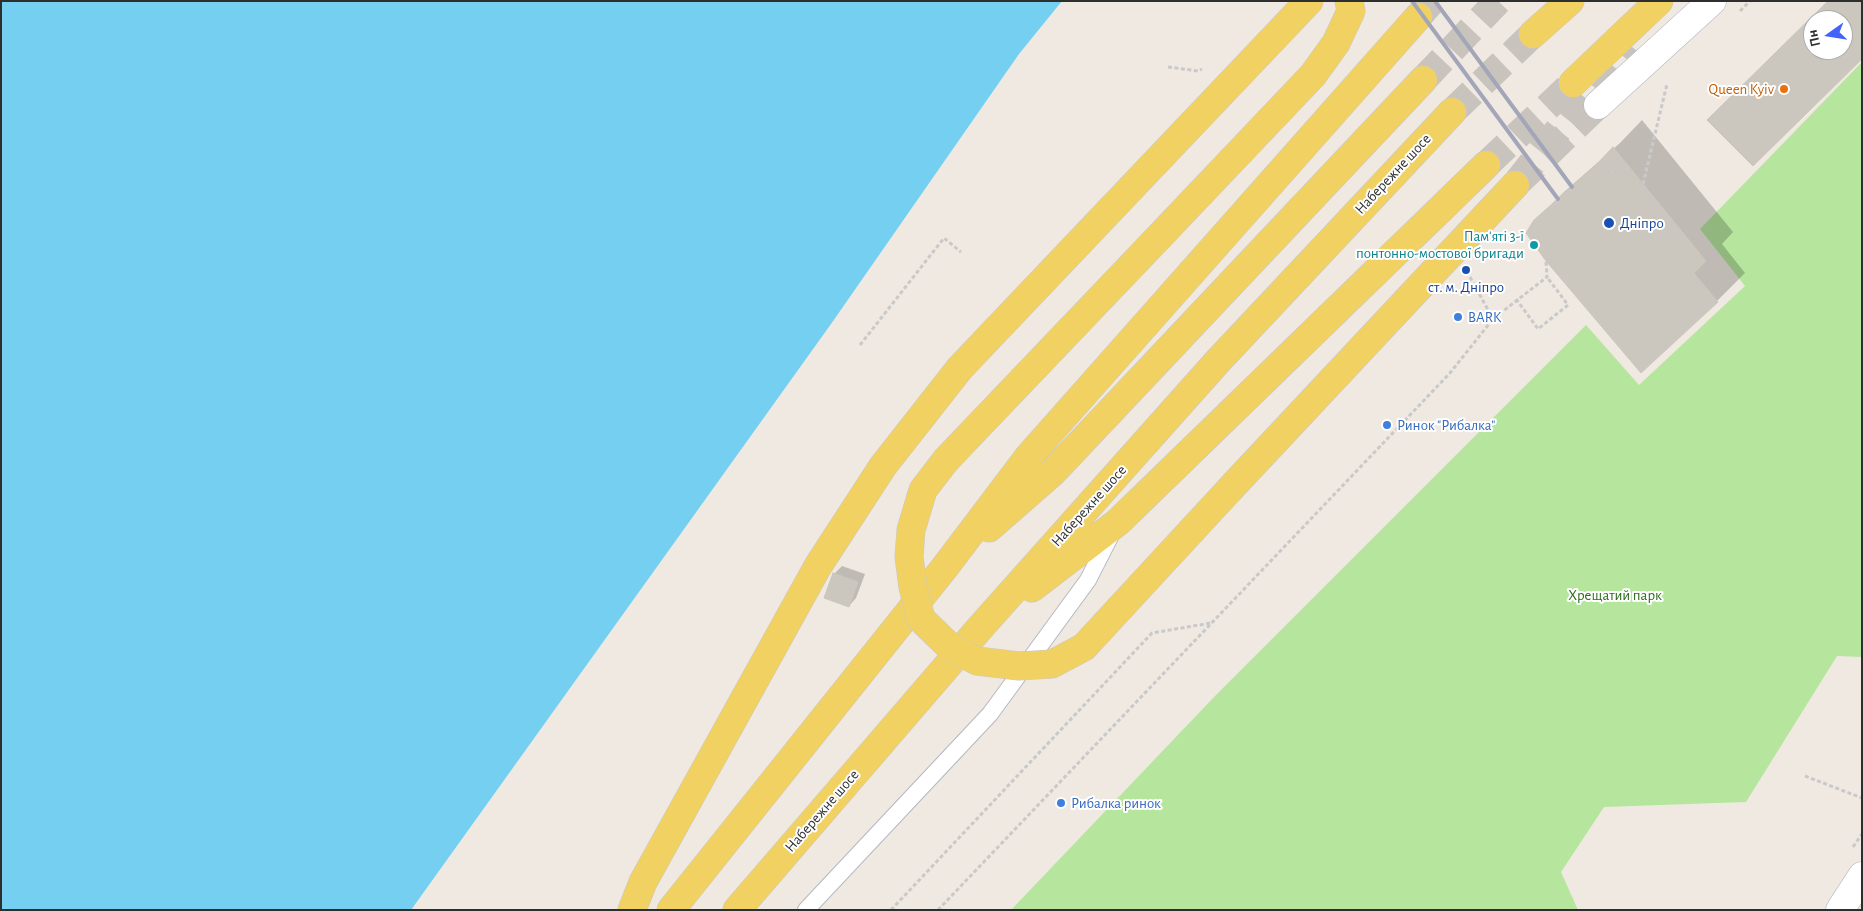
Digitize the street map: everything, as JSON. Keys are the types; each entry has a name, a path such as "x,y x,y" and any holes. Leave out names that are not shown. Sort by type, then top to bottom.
{"main road":[{"path":"632,910 643,882 818,566 883,466 960,368 1309,1"},
{"path":"1349,1 1350,11 1336,43 1313,76 946,460 923,490 911,530 909,557 913,587 921,619 950,647 977,661 1019,666 1052,664 1084,647 1515,185"},
{"path":"1533,34 1570,1"},
{"path":"1572,83 1659,1"},
{"path":"1598,105 1712,1"},
{"path":"670,910 945,567 1029,456 1418,17"},
{"path":"945,567 1053,472 1423,80"},
{"name":"Набережне шосе","path":"737,910 979,628 1218,361 1452,112"},
{"path":"979,628 1118,522 1486,165"},
{"path":"1840,910 1862,876"}],"lane":[{"path":"806,910 990,714 1088,580 1118,522"}],"path":[{"path":"1736,14 1750,1"},
{"path":"1643,184 1667,81"},
{"path":"1605,177 1620,166"},
{"path":"1533,232 1538,227"},
{"path":"860,345 944,238 961,252"},
{"path":"1516,300 1538,329 1568,305 1547,277 1546,261"},
{"path":"1466,270 1493,319"},
{"path":"938,910 1450,374 1493,319 1547,277"},
{"path":"892,910 1152,633 1212,623"},
{"path":"1805,776 1862,798"}],"green space":[{"name":"Хрещатий парк","path":"1862,62 1862,657 1837,656 1746,802 1604,807 1561,872 1578,910 1011,910 1215,696 1586,325 1639,385 1745,286 1700,229"}],"water":[{"path":"1,1 1062,1 1019,54 831,324 411,910 1,910"}],"building":[{"name":"Queen Kyiv","path":"1828,1 1862,1 1862,59 1753,166 1707,120 1803,26 1803,60 1853,60 1853,10 1819,10"},
{"path":"1613,147 1706,261 1694,273 1718,302 1641,373 1546,261 1526,233 1534,220 1596,165"},
{"path":"833,573 858,582 849,607 824,598"}],"tunnel":[{"path":"1418,17 1432,1"},
{"path":"1423,80 1498,1"},
{"path":"1452,112 1533,34"},
{"path":"1515,185 1627,43"},
{"path":"1486,165 1573,83"},
{"path":"1515,185 1598,105"}],"railway":[{"path":"1412,1 1558,199"},
{"path":"1435,1 1572,187"}],"place":[{"name":"Queen Kyiv","path":"1784,89"},
{"name":"Дніпро","path":"1609,223"},
{"name":"Пам'яті 3-ї понтонно-мостової бригади","path":"1534,245"},
{"name":"ст. м. Дніпро","path":"1466,270"},
{"name":"BARK","path":"1458,317"},
{"name":"Ринок \"Рибалка\"","path":"1387,425"},
{"name":"Рибалка ринок","path":"1061,803"}]}
